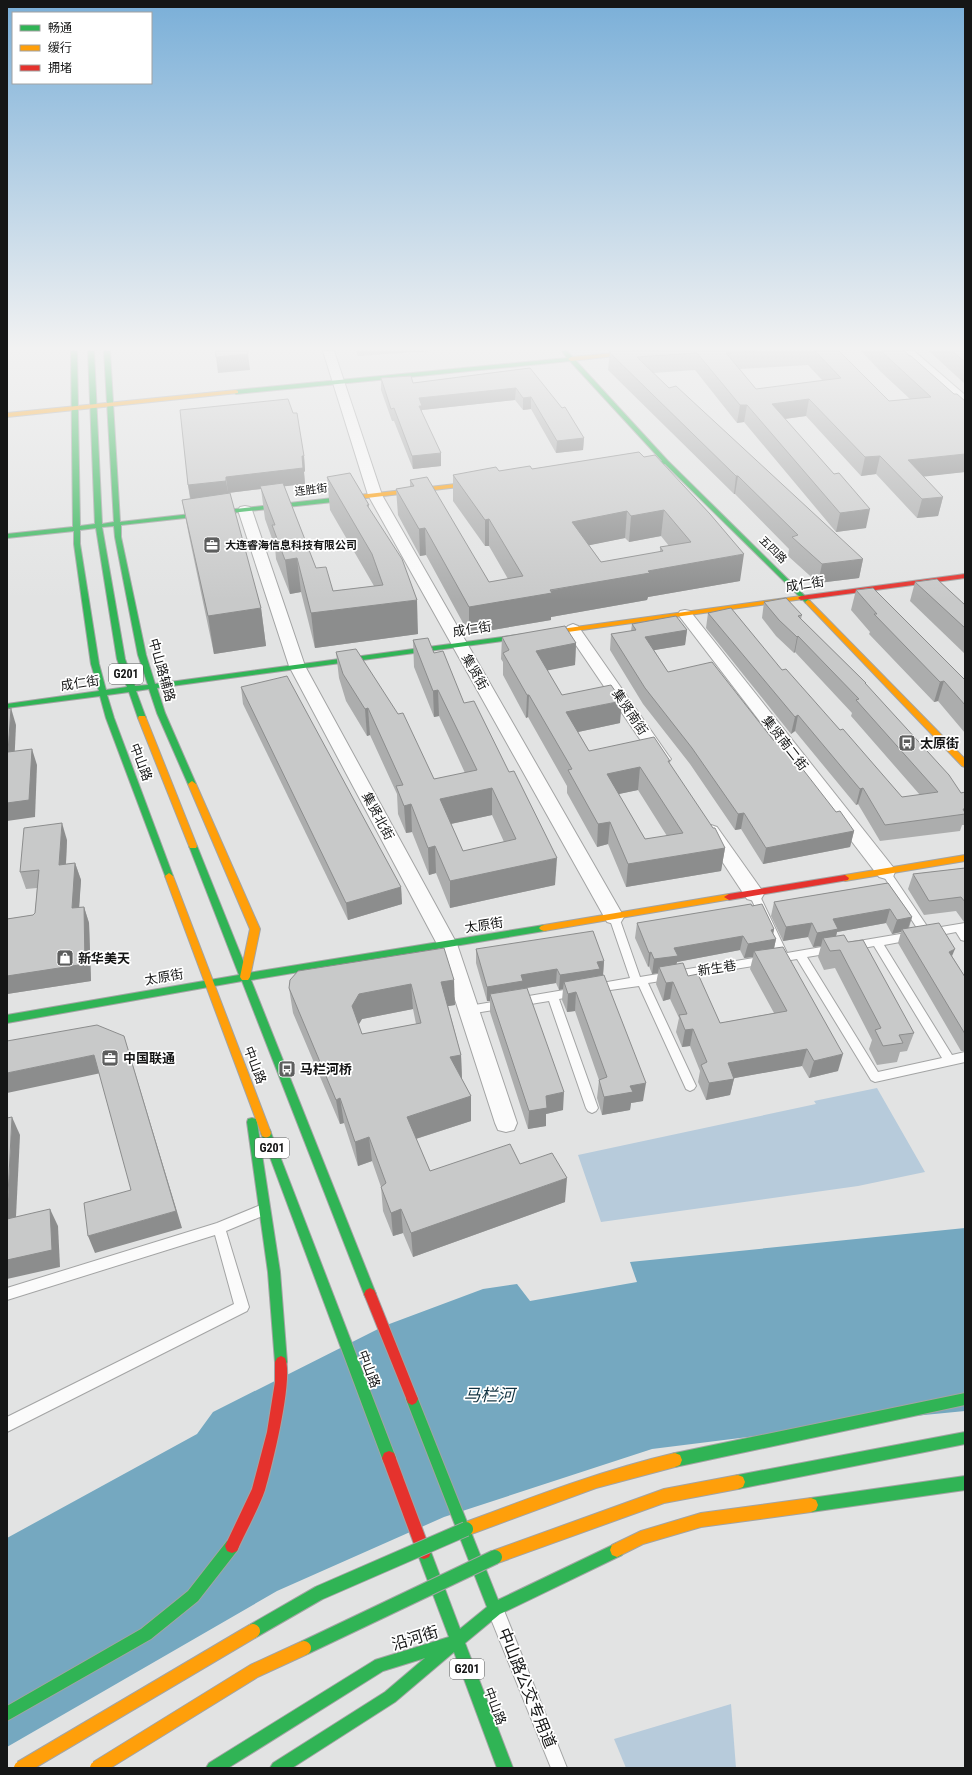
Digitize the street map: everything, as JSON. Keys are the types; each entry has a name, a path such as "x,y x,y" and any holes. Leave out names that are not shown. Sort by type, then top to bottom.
{"main road":[{"name":"中山路","path":"75,434 78,544 95,664 110,718 505,1768"},
{"name":"中山路","path":"94,434 98,526 121,659 141,715 495,1609"},
{"name":"中山路辅路","path":"112,434 117,524 142,655 161,713 256,929 245,977"},
{"name":"五四路","path":"640,434 666,462 804,598 965,764"},
{"path":"623,467 666,462"},
{"name":"连胜街","path":"7,536 490,482"},
{"name":"成仁街","path":"7,706 965,576"},
{"name":"太原街","path":"7,1019 210,982 614,917 965,858"},
{"path":"7,1714 146,1634 193,1596 232,1546 258,1490 273,1432 281,1382 280,1331 265,1209 246,1079"},
{"path":"21,1768 176,1675 319,1593 473,1526 548,1498 647,1466 965,1399"},
{"path":"97,1768 254,1671 495,1557 664,1496 965,1438"},
{"path":"923,1445 965,1442"},
{"path":"457,1641 495,1609 641,1538 701,1520 965,1482"},
{"name":"沿河街","path":"214,1768 380,1665 457,1641"},
{"name":"沿河街","path":"278,1768 390,1697 457,1641"}],"street":[{"name":"集贤街","path":"355,434 375,494 614,917"},
{"name":"集贤北街","path":"245,510 297,666 447,944 506,1124"},
{"name":"集贤南二街","path":"685,614 886,872"},
{"name":"集贤南街","path":"573,629 670,771"},
{"path":"701,816 754,894"}],"lane":[{"path":"886,872 926,934"},
{"path":"754,894 784,957"},
{"path":"614,917 640,981 690,1086"},
{"path":"962,927 965,937"},
{"name":"新生巷","path":"469,1010 962,927"},
{"path":"877,942 949,1060"},
{"path":"800,954 875,1078 965,1057"},
{"path":"553,996 592,1108"},
{"path":"7,1294 219,1228 265,1209"},
{"path":"7,1425 242,1307 219,1228"},
{"name":"中山路公交专用道","path":"495,1609 559,1768"}],"shaded area":[{"path":"877,1088 925,1172 858,1186 601,1222 578,1155 816,1104 814,1101"},
{"path":"731,1704 736,1768 626,1768 614,1739"}],"water":[{"name":"马栏河","path":"965,1228 965,1411 652,1449 444,1517 277,1591 7,1747 7,1538 197,1434 213,1412 384,1326 483,1289 517,1284 530,1301 637,1282 630,1262"}],"building":[{"path":"183,434 300,434 304,456 302,456 303,468 226,477 226,481 188,485"},
{"path":"404,434 432,434 441,453 412,456"},
{"path":"553,434 581,434 584,438 557,441"},
{"path":"693,434 728,434 863,559 822,564 792,537 798,535 738,476 736,476"},
{"path":"772,434 798,434 834,474 839,473 870,509 840,513"},
{"path":"843,434 965,434 965,454 908,460 943,497 922,499 880,456 865,457"},
{"path":"639,452 644,457 655,455 710,514 744,554 648,571 650,573 550,590 552,593 469,607 425,528 419,529 396,489 414,486 410,480 427,477 489,582 523,576 489,519 485,520 453,475 496,467 499,471 530,466 532,469","holes":["664,510 691,542 660,547 663,551 601,562 572,522 627,511 631,516"]},
{"path":"350,473 369,505 367,505 402,559 417,600 311,613 297,558 285,560 272,525 275,525 260,486 283,483 316,568 326,567 333,591 383,585 372,554 327,477"},
{"path":"230,493 261,608 208,616 182,500"},
{"path":"937,579 965,605 965,628 915,582"},
{"path":"873,588 965,680 965,705 944,681 940,682 874,614 877,614 856,590"},
{"path":"786,598 802,615 798,616 866,683 949,775 961,793 965,792 965,809 963,809 965,814 885,825 863,788 860,789 798,715 795,717 708,613 731,608 782,670 786,669 840,730 843,729 902,797 938,792 856,700 859,699 798,636 797,637 779,620 764,602"},
{"path":"676,616 687,630 645,637 668,672 712,662 774,741 780,740 836,812 840,811 854,831 766,848 744,813 738,814 692,748 645,688 611,634 636,630 632,624"},
{"path":"565,626 576,643 536,651 562,695 611,685 622,701 566,712 589,751 654,737 670,761 668,761 713,828 715,828 725,848 628,864 610,822 598,824 568,770 572,769 503,653 509,650 502,637","holes":["640,767 683,833 645,839 607,774"]},
{"path":"428,638 434,653 443,651 464,703 474,701 509,772 514,771 557,858 450,881 435,846 428,848 411,804 404,806 396,786 403,785 368,708 365,709 343,674 336,652 356,649 398,714 403,713 434,779 477,770 438,690 433,691 413,640","holes":["492,788 516,839 463,851 440,799"]},
{"path":"287,676 401,887 346,903 241,687"},
{"path":"11,708 8,752 32,749 29,800 7,803 7,709"},
{"path":"62,823 59,865 75,863 72,908 84,907 85,964 7,976 7,919 33,915 35,913 39,870 20,872 24,828"},
{"path":"965,868 965,902 961,897 929,901 913,874"},
{"path":"888,883 912,917 897,920 890,909 833,919 838,929 817,933 812,923 786,927 774,902"},
{"path":"751,904 752,906 762,904 774,929 771,930 776,939 748,944 743,936 674,948 678,956 654,959 651,952 649,953 637,923"},
{"path":"939,923 955,949 949,952 965,977 965,1034 902,929"},
{"path":"593,931 604,961 597,962 600,969 560,975 557,969 521,975 523,981 487,987 476,949"},
{"path":"844,935 848,942 863,940 914,1033 899,1035 903,1043 883,1046 875,1030 881,1028 840,950 830,951 823,938"},
{"path":"783,947 843,1054 814,1061 807,1049 728,1063 734,1079 709,1083 701,1065 707,1062 693,1029 685,1030 679,1015 687,1014 673,982 666,983 659,967 683,963 688,976 698,974 720,1023 787,1011 754,951"},
{"path":"444,948 454,980 441,982 461,1055 450,1057 471,1096 407,1117 430,1171 510,1144 520,1164 552,1153 567,1178 411,1233 401,1209 391,1213 381,1187 386,1183 369,1137 355,1142 340,1098 336,1100 289,988 290,980 298,971","holes":["411,984 421,1023 362,1034 352,1006 359,994"]},
{"path":"604,975 646,1083 630,1086 633,1092 604,1097 599,1080 607,1077 576,992 568,994 564,982"},
{"path":"527,988 564,1092 546,1096 547,1108 529,1111 490,994"},
{"path":"97,1025 124,1036 176,1211 88,1236 84,1203 131,1190 94,1055 7,1073 7,1041"},
{"path":"12,1117 7,1214 7,1118"},
{"path":"50,1209 52,1250 7,1260 7,1219"}],"traffic: fast":[{"path":"75,434 77,544 95,664 110,718 169,876"},
{"path":"94,434 97,510 100,540 121,659 142,718"},
{"path":"112,434 118,537 142,655 161,713 192,784"},
{"path":"640,434 666,462 808,602"},
{"path":"632,466 666,462"},
{"path":"7,536 333,500"},
{"path":"7,706 525,636"},
{"path":"193,846 370,1294"},
{"path":"7,1019 210,983 544,928"},
{"path":"252,1122 274,1272 280,1332 281,1362"},
{"path":"266,1133 389,1458"},
{"path":"412,1399 495,1609"},
{"path":"675,1460 965,1399"},
{"path":"738,1482 965,1438"},
{"path":"811,1505 965,1483"},
{"path":"253,1631 319,1593 466,1529"},
{"path":"7,1714 146,1634 193,1596 232,1546"},
{"path":"278,1768 390,1697 495,1609 617,1550"},
{"path":"424,1552 505,1768"},
{"path":"304,1648 495,1557"},
{"path":"214,1768 380,1665 448,1644"}],"traffic: slow":[{"path":"333,500 482,483"},
{"path":"525,636 801,598"},
{"path":"808,602 965,764"},
{"path":"142,718 193,846"},
{"path":"192,784 255,929 245,977"},
{"path":"845,878 965,858"},
{"path":"169,876 266,1133"},
{"path":"544,928 729,897"},
{"path":"466,1529 543,1500 622,1473 675,1460"},
{"path":"495,1557 664,1496 738,1482"},
{"path":"617,1550 641,1538 701,1520 811,1505"},
{"path":"21,1768 253,1631"},
{"path":"97,1768 254,1671 304,1648"}],"traffic: jam":[{"path":"801,598 965,576"},
{"path":"729,897 845,878"},
{"path":"370,1294 412,1399"},
{"path":"232,1546 258,1490 273,1432 281,1382 281,1362"},
{"path":"389,1458 424,1552"}],"place":[{"name":"大连睿海信息科技有限公司","path":"212,545"},
{"name":"太原街","path":"907,743"},
{"name":"新华美天","path":"65,958"},
{"name":"中国联通","path":"110,1058"},
{"name":"马栏河桥","path":"287,1069"}]}
